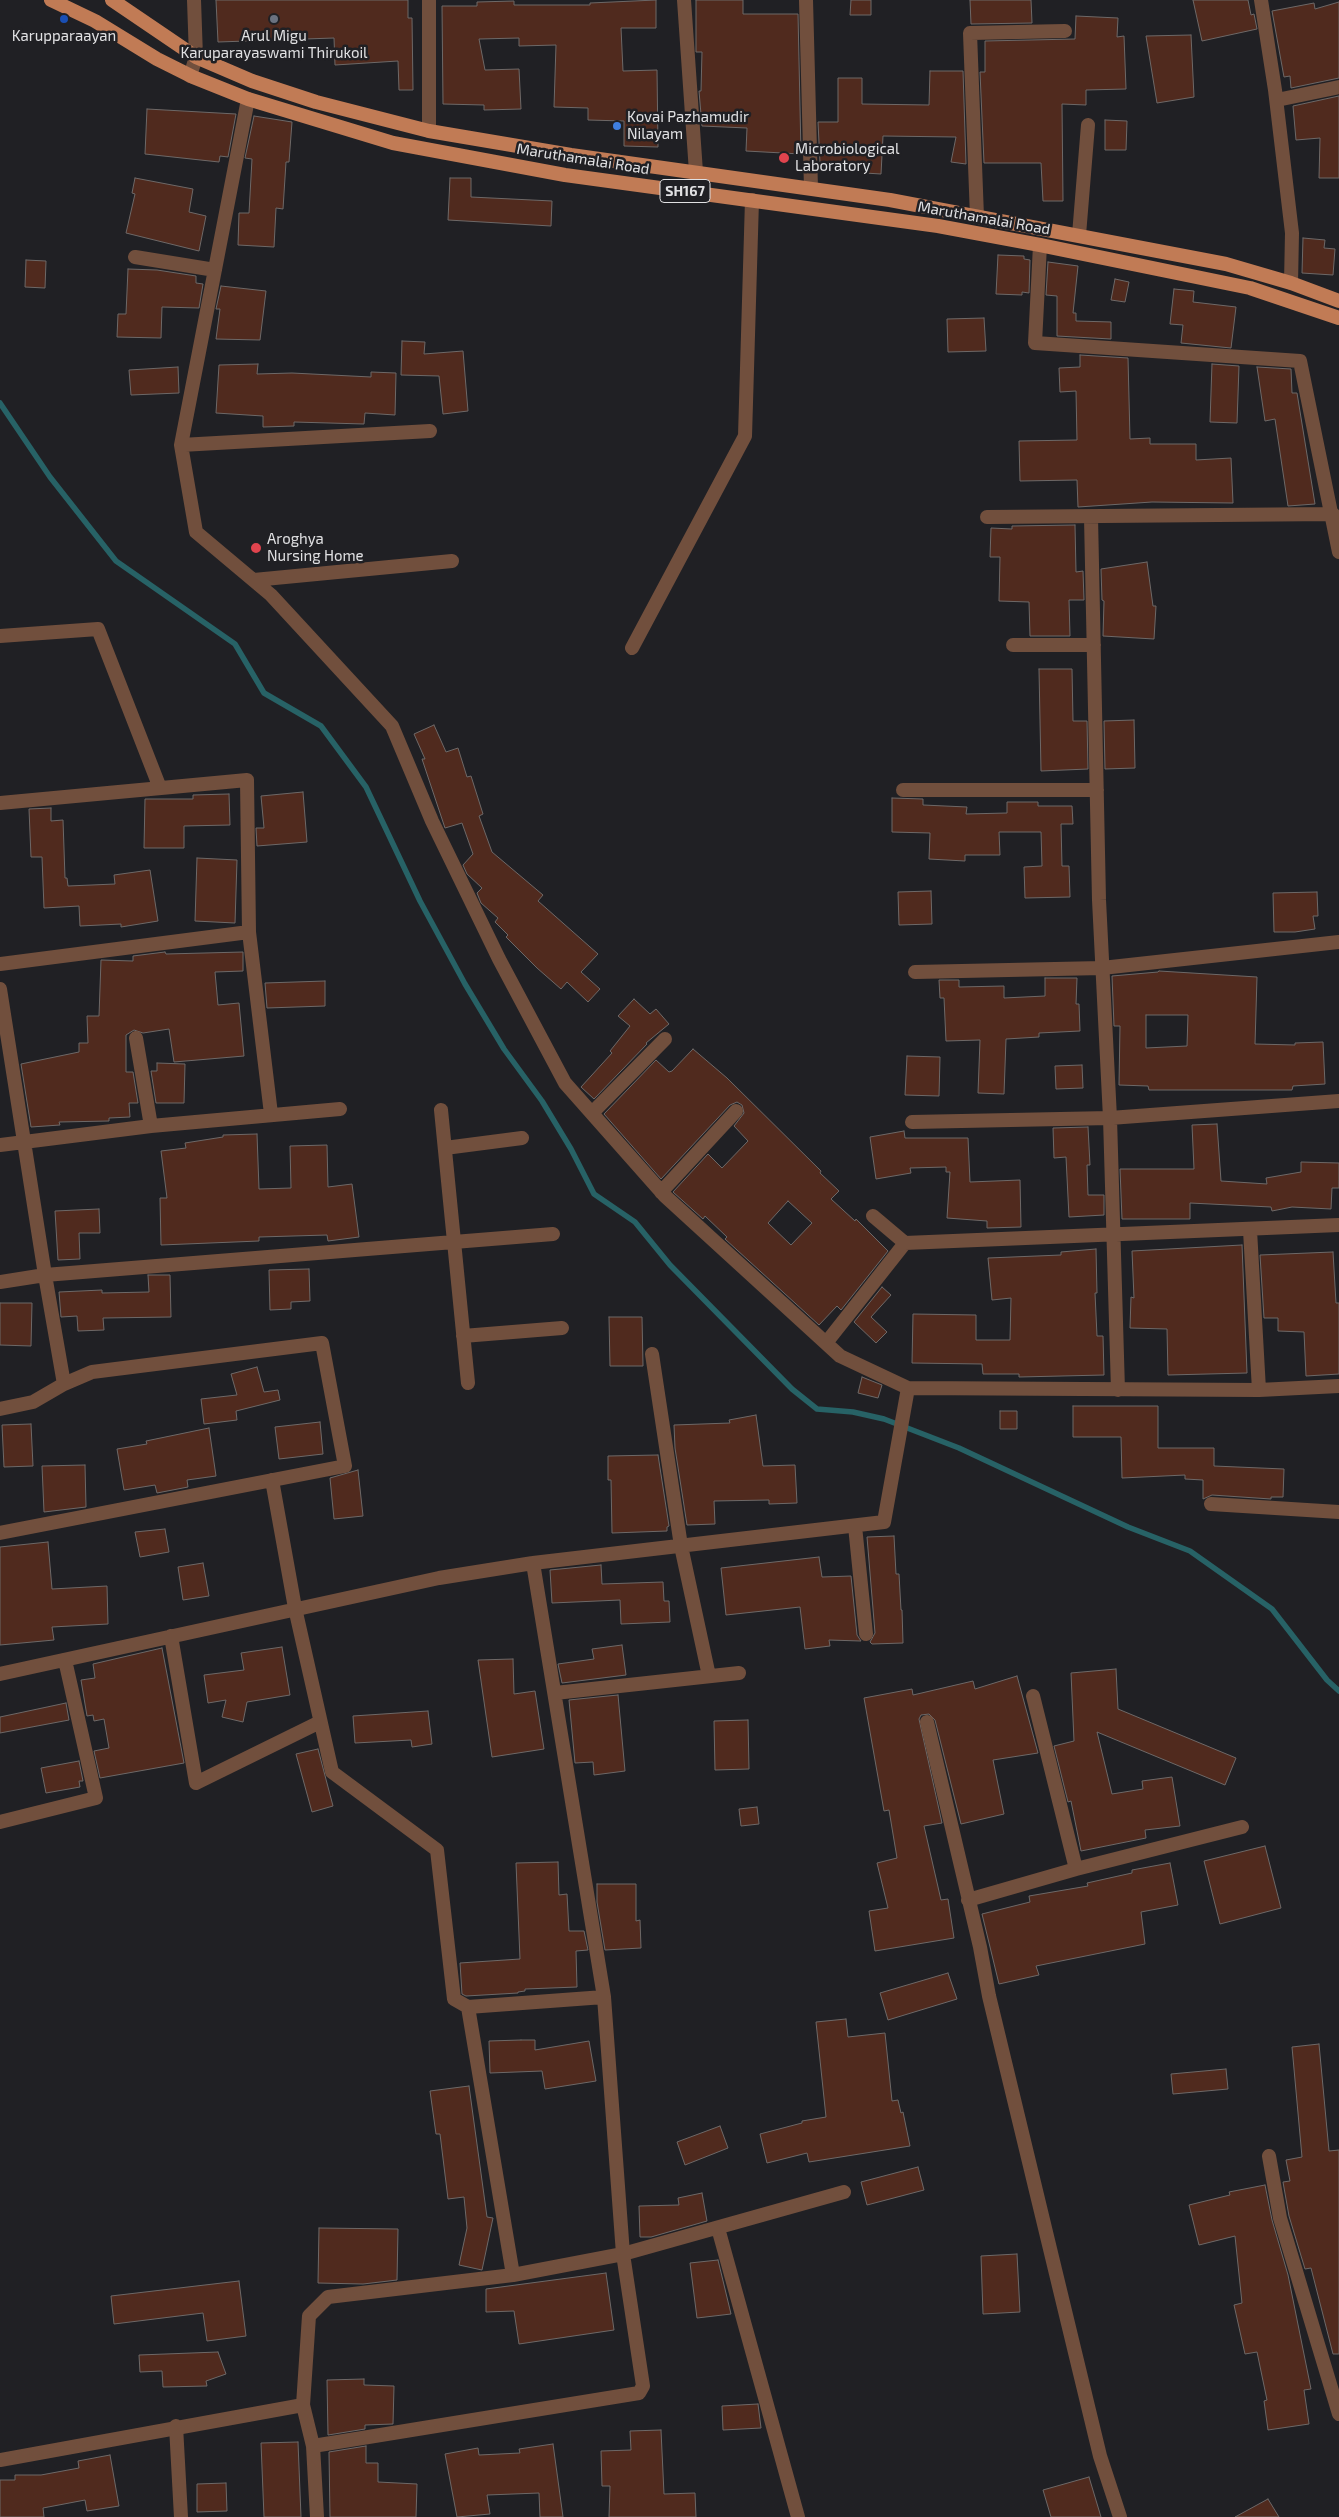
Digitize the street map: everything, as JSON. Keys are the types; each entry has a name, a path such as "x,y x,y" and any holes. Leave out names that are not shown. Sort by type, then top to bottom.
{"main road":[{"name":"Maruthamalai Road","path":"51,0 95,21 157,59 190,76 248,99 393,143 565,174 938,226 1250,288 1339,318"},
{"name":"Maruthamalai Road","path":"112,0 196,57 252,81 316,102 429,131 571,155 811,188 977,216 1226,264 1292,283 1339,300"}],"street":[{"path":"190,76 196,57 194,0"},
{"path":"429,0 429,131"},
{"path":"684,0 696,172"},
{"path":"806,0 811,188"},
{"path":"1261,0 1277,100 1292,234 1292,283"},
{"path":"977,216 970,33 1065,31"},
{"path":"1277,100 1339,88"},
{"path":"248,99 180,445 196,532 271,595 392,726 432,821 499,959 565,1083 661,1192 840,1356 908,1388 1259,1390 1339,1386"},
{"path":"1079,236 1088,125"},
{"path":"632,648 746,436 752,200"},
{"path":"1040,245 1035,343 1300,361 1333,514 1339,552"},
{"path":"135,257 215,270"},
{"path":"180,445 430,430"},
{"path":"987,518 1333,514"},
{"path":"1091,518 1102,968 1110,1118 1118,1390"},
{"path":"254,580 452,561"},
{"path":"0,636 98,628 160,788"},
{"path":"1013,645 1094,645"},
{"path":"0,803 247,780 249,932 271,1114"},
{"path":"903,790 1097,790"},
{"path":"0,964 249,932"},
{"path":"915,972 1102,968 1339,942"},
{"path":"0,989 64,1384"},
{"path":"136,1038 151,1126"},
{"path":"592,1113 665,1039"},
{"path":"912,1122 1110,1118 1339,1101"},
{"path":"0,1145 151,1126 340,1109"},
{"path":"441,1110 468,1383"},
{"path":"661,1192 736,1110"},
{"path":"445,1148 522,1138"},
{"path":"873,1216 905,1243 1339,1225"},
{"path":"1250,1230 1259,1390"},
{"path":"0,1282 45,1275 553,1234"},
{"path":"826,1343 905,1243"},
{"path":"463,1336 562,1328"},
{"path":"0,1409 32,1402 64,1384 92,1372 322,1343 345,1466 0,1533"},
{"path":"652,1354 682,1546 709,1676"},
{"path":"0,1674 438,1578 533,1563 884,1522 908,1388"},
{"path":"272,1480 295,1608 332,1772 437,1850 454,1999 468,2007 604,1997"},
{"path":"1211,1504 1339,1512"},
{"path":"855,1526 866,1634"},
{"path":"313,2446 639,2393 643,2386 623,2254 604,1997 533,1563"},
{"path":"171,1636 196,1783 320,1722"},
{"path":"0,1822 96,1798 65,1660"},
{"path":"555,1694 739,1673"},
{"path":"1033,1696 1076,1869"},
{"path":"927,1722 1100,2456 1120,2517"},
{"path":"968,1900 1076,1869 1242,1827"},
{"path":"468,2007 512,2275"},
{"path":"1269,2156 1280,2218 1339,2414"},
{"path":"316,2517 313,2446 303,2405 309,2316 328,2297 512,2275 623,2254 844,2192"},
{"path":"718,2228 798,2517"},
{"path":"0,2460 176,2426 303,2405"},
{"path":"176,2426 181,2517"}],"building":[{"path":"216,0 408,0 408,18 412,18 413,90 399,90 398,61 335,65 334,38 218,42"},
{"path":"656,0 656,28 621,28 623,71 657,70 658,147 624,146 624,121 588,120 588,108 554,107 556,45 519,46 519,38 479,39 485,70 519,69 521,109 484,110 484,105 443,104 442,6 477,6 477,2 514,1 514,5 590,5 590,3"},
{"path":"696,0 743,0 743,14 798,14 801,154 746,151 747,128 702,126 699,91 701,91 702,52 696,52"},
{"path":"851,0 871,0 871,15 850,15"},
{"path":"970,0 1031,0 1032,23 971,24"},
{"path":"1193,0 1248,0 1251,15 1254,14 1257,29 1202,41"},
{"path":"1339,2 1339,78 1291,88 1290,76 1284,77 1272,11 1314,3 1315,9"},
{"path":"1076,16 1118,18 1117,37 1124,36 1126,89 1086,90 1086,105 1062,104 1063,201 1043,201 1041,163 984,163 980,72 985,72 985,41 1075,39"},
{"path":"1191,35 1194,97 1157,103 1146,36"},
{"path":"930,71 963,71 966,164 951,162 956,137 883,136 881,174 865,173 866,162 820,163 818,122 838,122 838,78 862,78 862,104 929,105"},
{"path":"1339,96 1339,178 1319,178 1320,138 1296,140 1293,106"},
{"path":"147,109 236,114 228,157 220,156 219,162 145,154"},
{"path":"254,116 292,122 289,162 286,162 283,209 276,208 274,247 238,245 239,213 249,213 252,159 245,158"},
{"path":"1105,120 1127,121 1126,150 1105,150"},
{"path":"135,178 193,189 189,212 206,216 199,251 126,233 135,194 132,193"},
{"path":"450,178 471,178 471,197 552,201 551,226 448,220"},
{"path":"1303,238 1325,240 1324,248 1335,249 1333,275 1302,273"},
{"path":"998,255 1024,256 1024,259 1030,260 1029,293 1022,292 1022,295 996,294"},
{"path":"26,260 46,261 45,288 25,287"},
{"path":"1048,262 1078,266 1073,313 1076,313 1076,321 1111,322 1111,339 1057,336 1057,296 1046,295"},
{"path":"128,269 157,270 196,276 196,283 203,284 199,308 162,307 161,338 117,337 118,314 126,314"},
{"path":"1115,279 1129,282 1125,302 1111,300"},
{"path":"221,286 266,291 260,340 216,339 220,309 216,309"},
{"path":"1174,289 1194,291 1193,302 1236,307 1231,348 1181,343 1183,325 1170,324"},
{"path":"984,318 986,351 948,352 947,319"},
{"path":"402,341 425,342 424,354 463,351 468,411 443,414 439,376 401,375"},
{"path":"1080,355 1128,358 1130,439 1150,438 1150,444 1196,444 1196,460 1231,458 1233,503 1152,502 1078,507 1077,480 1020,481 1019,441 1077,440 1076,391 1060,392 1059,368 1080,367"},
{"path":"258,364 257,374 292,373 371,377 371,372 396,373 395,415 365,413 364,424 294,422 294,426 263,427 263,416 216,413 219,365"},
{"path":"1212,364 1239,366 1237,423 1210,422"},
{"path":"178,367 179,393 131,395 129,370"},
{"path":"1257,367 1291,369 1292,393 1297,393 1315,504 1288,506 1275,419 1265,421"},
{"path":"1075,525 1076,572 1083,571 1084,600 1069,600 1070,636 1030,636 1029,602 999,601 1000,557 990,557 991,528 1012,529 1012,526"},
{"path":"1147,562 1153,606 1156,606 1154,639 1103,636 1104,601 1102,600 1101,569"},
{"path":"1039,669 1072,669 1073,721 1087,721 1088,769 1041,771"},
{"path":"1134,720 1135,768 1105,769 1104,721"},
{"path":"434,725 446,752 458,748 467,777 471,776 483,814 479,816 492,852 543,895 538,901 598,954 581,972 600,989 588,1002 567,982 561,989 537,968 506,937 508,935 495,922 498,918 481,903 477,893 482,888 467,874 463,865 473,854 462,823 445,828 422,759 425,759 414,734"},
{"path":"303,792 307,842 257,846 256,828 264,828 261,796"},
{"path":"229,794 230,825 184,826 184,848 144,848 145,799 193,799 193,795"},
{"path":"892,798 923,799 923,805 967,807 966,814 1007,813 1007,802 1038,802 1038,806 1072,806 1073,824 1061,824 1062,866 1069,866 1070,897 1025,898 1024,867 1042,866 1041,832 999,832 1000,855 965,855 965,861 929,859 930,833 892,832"},
{"path":"51,808 51,821 63,820 65,878 67,878 68,886 115,884 114,875 150,870 158,921 121,927 121,924 80,926 79,906 44,908 42,857 31,857 29,809"},
{"path":"197,858 237,860 235,923 195,921"},
{"path":"931,891 932,924 899,925 898,892"},
{"path":"1317,892 1318,916 1313,916 1315,929 1295,932 1274,932 1273,893"},
{"path":"165,952 166,954 243,952 243,971 215,972 218,1005 239,1003 244,1056 174,1062 169,1029 143,1033 134,1030 126,1035 126,1072 133,1072 138,1103 129,1103 130,1117 109,1118 109,1121 59,1122 60,1125 31,1127 21,1064 79,1052 79,1043 88,1043 87,1016 99,1016 101,960 133,961 133,956"},
{"path":"1158,972 1257,977 1255,1044 1295,1045 1295,1043 1323,1042 1325,1084 1293,1086 1292,1090 1149,1090 1148,1086 1119,1085 1120,1026 1114,1026 1112,976","holes":["1146,1015 1188,1015 1187,1046 1146,1048"]},
{"path":"1045,978 1077,978 1076,1004 1079,1004 1080,1031 1039,1033 1039,1037 1006,1039 1004,1094 978,1093 980,1040 946,1041 944,998 940,998 939,980 959,980 959,987 1004,986 1004,998 1045,996"},
{"path":"325,981 325,1006 267,1008 265,983"},
{"path":"634,999 650,1014 656,1009 669,1024 646,1043 594,1099 581,1087 612,1053 610,1051 630,1026 618,1016"},
{"path":"693,1049 727,1078 821,1171 820,1173 839,1191 831,1199 855,1221 856,1219 888,1251 841,1310 837,1306 819,1325 725,1239 727,1237 705,1216 703,1219 673,1192 708,1154 722,1168 748,1141 734,1126 744,1113 742,1105 737,1102 730,1105 661,1179 604,1114 656,1060 669,1072","holes":["788,1201 812,1223 791,1245 768,1223"]},
{"path":"907,1056 940,1057 939,1096 905,1095"},
{"path":"157,1063 185,1064 184,1103 156,1103 151,1071 157,1071"},
{"path":"1082,1065 1083,1088 1056,1089 1055,1066"},
{"path":"1217,1124 1221,1181 1267,1184 1266,1178 1301,1172 1301,1162 1339,1163 1339,1188 1332,1188 1331,1209 1292,1207 1272,1211 1271,1207 1190,1203 1190,1219 1122,1219 1120,1169 1194,1169 1192,1125"},
{"path":"1088,1127 1090,1165 1087,1165 1088,1195 1104,1195 1104,1215 1069,1217 1066,1157 1054,1158 1053,1128"},
{"path":"904,1131 905,1138 968,1138 970,1182 1020,1180 1021,1227 987,1228 987,1221 947,1218 950,1172 946,1172 946,1167 910,1168 911,1173 876,1179 870,1137"},
{"path":"257,1134 259,1189 291,1188 290,1146 327,1145 328,1187 352,1184 359,1237 328,1241 327,1235 259,1237 259,1241 161,1245 160,1198 167,1198 161,1151 186,1148 185,1143 223,1137 223,1135"},
{"path":"99,1209 100,1233 79,1233 80,1259 58,1260 55,1211"},
{"path":"1242,1245 1247,1373 1168,1375 1167,1329 1130,1328 1131,1297 1134,1298 1132,1251"},
{"path":"1096,1249 1097,1293 1095,1293 1097,1336 1103,1336 1104,1375 1019,1377 1019,1374 983,1374 982,1364 912,1363 913,1314 976,1315 976,1340 1010,1340 1011,1298 992,1300 988,1258 1061,1255 1061,1252"},
{"path":"1333,1252 1336,1303 1339,1303 1339,1374 1306,1376 1304,1332 1278,1331 1278,1318 1264,1318 1260,1255"},
{"path":"309,1269 310,1301 291,1302 291,1309 270,1310 269,1270"},
{"path":"148,1275 170,1275 171,1317 103,1318 104,1330 78,1331 77,1316 61,1317 59,1292 102,1290 102,1293 149,1292"},
{"path":"882,1287 891,1295 871,1317 887,1332 876,1343 854,1322"},
{"path":"0,1303 32,1303 31,1346 0,1345"},
{"path":"609,1317 642,1317 643,1366 610,1366"},
{"path":"257,1367 264,1392 278,1390 280,1400 236,1411 237,1420 204,1424 201,1399 237,1395 231,1374"},
{"path":"862,1377 882,1385 878,1398 858,1393"},
{"path":"1073,1406 1158,1406 1158,1448 1214,1448 1214,1466 1284,1469 1283,1497 1271,1497 1271,1499 1212,1495 1203,1499 1203,1480 1185,1479 1185,1475 1122,1478 1121,1437 1073,1437"},
{"path":"1000,1411 1017,1411 1017,1429 1000,1429"},
{"path":"756,1415 763,1466 795,1465 797,1503 769,1504 769,1500 714,1501 715,1524 687,1525 675,1448 674,1425 730,1423 729,1420"},
{"path":"320,1422 323,1454 279,1459 275,1427"},
{"path":"31,1424 33,1466 4,1467 2,1425"},
{"path":"209,1428 216,1476 187,1480 188,1487 157,1493 155,1485 124,1490 117,1449 147,1444 146,1441"},
{"path":"658,1455 669,1526 667,1531 612,1533 611,1480 608,1480 608,1456"},
{"path":"85,1465 86,1507 44,1512 42,1466"},
{"path":"358,1470 363,1516 334,1519 330,1478"},
{"path":"165,1529 169,1552 140,1557 135,1532"},
{"path":"894,1536 896,1574 899,1574 903,1643 872,1644 870,1642 875,1633 867,1537"},
{"path":"48,1542 52,1589 107,1586 108,1624 52,1627 54,1640 0,1645 0,1547"},
{"path":"819,1557 822,1577 851,1576 857,1635 861,1641 829,1640 830,1646 805,1649 800,1607 726,1615 721,1568"},
{"path":"203,1563 209,1596 183,1600 178,1567"},
{"path":"601,1565 602,1584 663,1582 664,1601 669,1601 670,1622 621,1624 620,1600 552,1603 550,1570"},
{"path":"622,1645 626,1675 562,1683 558,1664 594,1659 592,1649"},
{"path":"282,1647 290,1695 247,1702 243,1722 222,1717 226,1700 208,1703 204,1675 244,1670 241,1653"},
{"path":"162,1648 184,1763 100,1778 94,1751 109,1748 104,1719 94,1721 93,1715 87,1716 81,1680 95,1678 93,1664"},
{"path":"513,1659 514,1694 535,1691 544,1749 492,1757 478,1660"},
{"path":"1116,1669 1118,1709 1236,1758 1225,1785 1097,1732 1112,1794 1143,1789 1142,1781 1172,1777 1180,1826 1145,1830 1146,1838 1081,1851 1071,1801 1068,1802 1054,1746 1074,1741 1071,1673"},
{"path":"1017,1676 1038,1753 993,1760 1004,1814 961,1824 935,1720 929,1714 921,1715 919,1719 942,1823 924,1826 941,1900 948,1899 954,1938 875,1951 869,1911 888,1908 877,1863 897,1858 889,1810 884,1811 864,1698 912,1689 913,1695 973,1681 975,1689"},
{"path":"618,1695 625,1771 594,1775 593,1762 575,1763 569,1700"},
{"path":"66,1703 69,1720 0,1733 0,1717"},
{"path":"428,1711 432,1744 412,1747 411,1740 355,1743 353,1716"},
{"path":"748,1720 749,1769 715,1770 714,1721"},
{"path":"318,1749 333,1806 312,1812 296,1754"},
{"path":"79,1761 83,1781 79,1781 80,1787 46,1793 41,1768"},
{"path":"757,1807 759,1824 741,1826 739,1809"},
{"path":"1265,1846 1281,1908 1220,1924 1204,1861"},
{"path":"558,1862 559,1895 567,1894 569,1931 584,1931 588,1950 576,1951 577,1987 525,1989 525,1991 518,1993 466,1996 462,1994 460,1963 520,1959 516,1863"},
{"path":"1170,1863 1178,1905 1141,1912 1145,1944 1036,1966 1039,1975 999,1984 982,1914 1030,1902 1029,1896 1088,1886 1087,1883 1132,1873 1132,1870"},
{"path":"597,1884 636,1884 636,1921 640,1920 641,1948 605,1950 597,1902"},
{"path":"948,1973 957,1999 888,2020 880,1993"},
{"path":"846,2019 848,2037 885,2033 892,2101 898,2100 901,2113 903,2112 910,2146 809,2162 807,2153 767,2163 760,2134 802,2123 802,2121 826,2117 816,2022"},
{"path":"535,2040 535,2050 589,2041 596,2081 545,2089 542,2071 490,2073 489,2041"},
{"path":"1319,2044 1329,2151 1339,2150 1339,2354 1333,2354 1311,2268 1305,2269 1289,2216 1283,2182 1290,2181 1286,2160 1302,2157 1292,2047"},
{"path":"1226,2069 1228,2089 1173,2094 1171,2074"},
{"path":"469,2086 487,2217 493,2218 482,2270 459,2265 467,2228 464,2197 448,2199 440,2134 436,2134 430,2091"},
{"path":"720,2126 728,2148 685,2165 677,2142"},
{"path":"918,2167 924,2190 867,2205 861,2182"},
{"path":"1265,2185 1272,2220 1288,2275 1311,2389 1304,2390 1309,2424 1268,2430 1264,2401 1267,2400 1257,2352 1245,2354 1234,2305 1242,2303 1235,2236 1199,2245 1189,2205 1230,2195 1229,2192"},
{"path":"702,2193 707,2221 651,2237 640,2237 639,2206 679,2205 678,2198"},
{"path":"319,2228 398,2229 397,2280 363,2284 318,2283"},
{"path":"1017,2254 1020,2312 983,2314 981,2256"},
{"path":"718,2260 731,2314 697,2318 690,2263"},
{"path":"606,2273 614,2330 519,2344 514,2311 486,2312 486,2289"},
{"path":"239,2281 246,2336 207,2341 203,2313 114,2324 111,2296"},
{"path":"218,2352 226,2374 206,2381 207,2386 163,2387 162,2371 140,2372 139,2355"},
{"path":"364,2379 364,2385 394,2386 393,2424 365,2425 365,2429 328,2435 327,2380"},
{"path":"758,2404 761,2428 723,2430 722,2406"},
{"path":"661,2430 664,2494 695,2493 696,2517 609,2517 610,2486 602,2486 601,2451 631,2450 630,2431"},
{"path":"298,2442 301,2517 264,2517 261,2443"},
{"path":"553,2444 563,2517 540,2517 539,2493 487,2495 490,2514 457,2517 445,2454 478,2448 479,2455 520,2453 519,2449"},
{"path":"366,2446 366,2463 378,2463 378,2482 417,2484 416,2517 330,2517 329,2452"},
{"path":"110,2455 119,2506 87,2511 85,2500 43,2508 44,2517 0,2517 0,2480 15,2480 15,2475 41,2475 79,2468 78,2461"},
{"path":"1089,2477 1101,2517 1051,2517 1043,2490"},
{"path":"226,2483 227,2511 197,2512 197,2484"},
{"path":"1268,2499 1279,2517 1235,2517"}],"waterway":[{"path":"0,403 50,477 116,561 235,644 264,693 321,726 366,787 420,901 465,984 504,1049 542,1101 571,1149 594,1194 635,1222 670,1265 792,1389 817,1409 853,1412 884,1419 959,1448 1128,1527 1190,1551 1272,1609 1327,1680 1339,1691"}],"place":[{"name":"Karupparaayan","path":"64,19"},
{"name":"Arul Migu Karuparayaswami Thirukoil","path":"274,19"},
{"name":"Kovai Pazhamudir Nilayam","path":"617,126"},
{"name":"Microbiological Laboratory","path":"784,158"},
{"name":"Aroghya Nursing Home","path":"256,548"}]}
